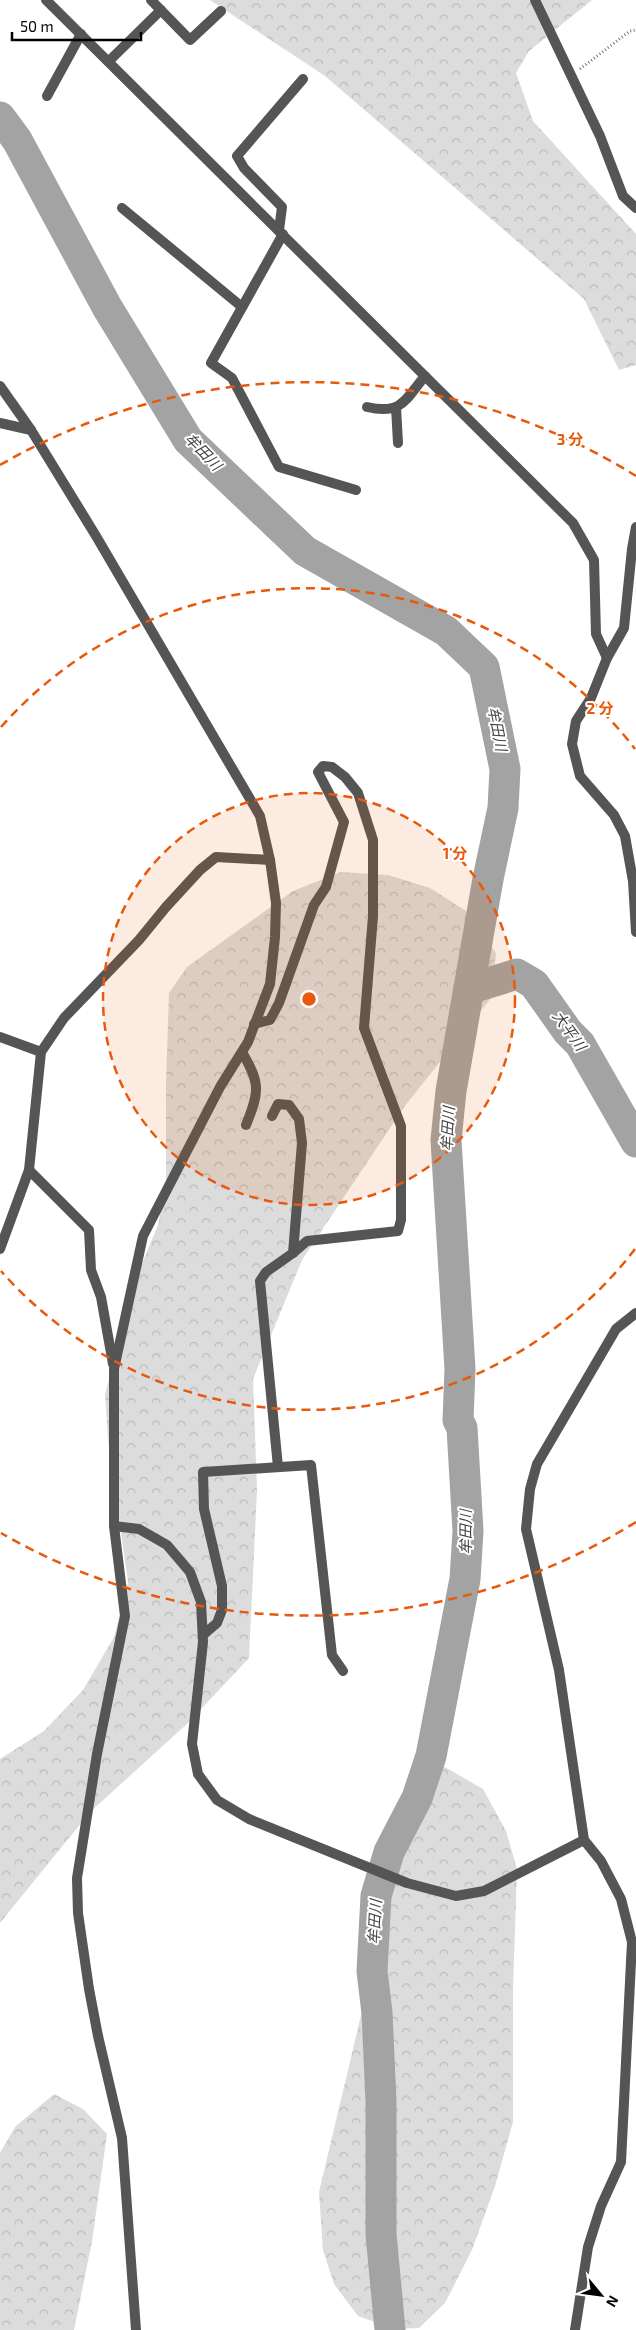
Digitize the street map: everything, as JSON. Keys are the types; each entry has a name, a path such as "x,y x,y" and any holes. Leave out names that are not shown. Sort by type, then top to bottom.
{"street":[{"path":"46,0 573,523 594,560 596,634 607,658"},
{"path":"151,0 190,40 221,11"},
{"path":"535,0 572,75 610,159 624,196 636,208"},
{"path":"109,61 160,10"},
{"path":"48,96 81,34"},
{"path":"303,79 237,156 244,168 282,207 281,232 212,363 232,378 279,467 356,490"},
{"path":"122,208 242,307"},
{"path":"367,407 384,411 396,407 425,376"},
{"path":"0,386 31,430 260,816 270,860 276,902 275,937 270,984 242,1052 220,1086 144,1236 114,1370"},
{"path":"396,407 398,443"},
{"path":"0,423 31,430"},
{"path":"636,528 632,548 624,628 607,658 591,698 576,721 572,744 580,776 614,815 625,836 633,881 636,932"},
{"path":"254,1024 270,1020 279,1003 314,905 326,887 344,822 318,772 323,766 332,767 345,777 358,793 373,840 373,916 364,1028 401,1126 401,1220 398,1231 307,1241 266,1272 260,1281 278,1467"},
{"path":"0,1249 28,1170 41,1052 64,1018 139,940 166,907 216,856 270,860"},
{"path":"0,1037 41,1052"},
{"path":"242,1052 254,1073 257,1092 246,1125"},
{"path":"272,1116 278,1104 290,1105 300,1119 302,1143 293,1253"},
{"path":"28,1170 89,1230 91,1270 101,1297 114,1370 114,1526 125,1616 96,1754 77,1878 78,1913 89,1989 122,2138 136,2330"},
{"path":"576,2330 588,2247 601,2206 621,2162 632,1942 621,1899 601,1861 584,1840 560,1670 526,1529 526,1510 537,1464 616,1329 636,1313"},
{"path":"203,1635 217,1623 222,1610 222,1586 204,1509 203,1472 311,1465 332,1655 343,1670"},
{"path":"114,1526 139,1529 167,1545 190,1572 201,1602 203,1635 192,1744 198,1774 217,1800 250,1819 407,1883 456,1896 484,1891 584,1840"}],"path":[{"path":"572,75 630,31 636,30"}],"green space":[{"path":"210,0 592,0 529,51 516,73 533,121 636,234 636,365 619,370 584,299 325,76"},
{"path":"341,872 388,875 430,888 466,911 496,953 491,998 404,1107 302,1260 253,1379 257,1490 249,1658 188,1723 90,1812 0,1923 0,1759 44,1731 83,1690 114,1637 128,1582 108,1440 105,1394 139,1271 158,1225 166,1185 166,1084 169,993 187,967 293,891"},
{"path":"443,1766 483,1789 506,1831 517,1869 513,1988 513,2122 495,2186 472,2250 445,2303 419,2328 395,2329 358,2316 334,2284 323,2250 319,2192 372,1969 378,1916 377,1868 410,1800 426,1778"},
{"path":"54,2094 83,2109 107,2134 92,2241 74,2330 0,2330 0,2153 15,2127"}],"waterway":[{"name":"牟田川","path":"0,117 17,140 107,307 188,440 305,551 446,631 484,667 505,769 503,808 488,879 451,1091 446,1140 460,1369 458,1420 462,1428 468,1531 465,1579 431,1756 417,1798 389,1852 376,1896 372,1971 377,2013 381,2101 381,2234 390,2330"},
{"name":"大平川","path":"469,989 517,974 534,984 568,1032 580,1044 636,1142"}]}
